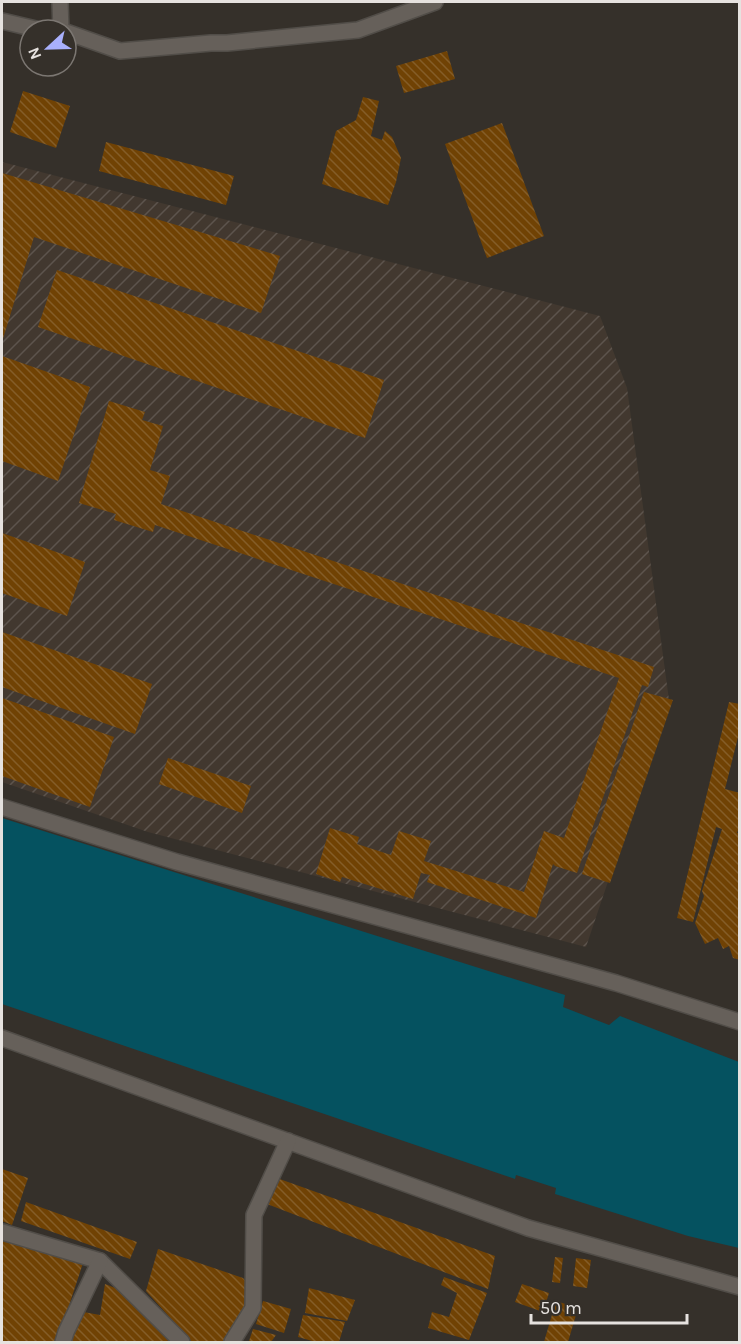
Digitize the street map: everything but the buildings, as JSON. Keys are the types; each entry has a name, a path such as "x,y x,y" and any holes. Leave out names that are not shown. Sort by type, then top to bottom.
{"street":[{"path":"60,2 62,18"},
{"path":"78,36 120,51 227,43 358,30 435,2"},
{"path":"2,21 18,25"},
{"path":"2,807 177,862 616,983 740,1022"},
{"path":"2,1038 528,1228 740,1287"},
{"path":"232,1342 253,1308 254,1215 288,1141"},
{"path":"2,1232 100,1261 183,1342"},
{"path":"63,1342 100,1261"}],"shaded area":[{"path":"2,162 600,316 627,388 669,700 586,947 148,832 2,782"}],"water":[{"path":"2,818 565,995 563,1007 609,1025 620,1016 739,1062 739,1248 688,1236 555,1194 556,1188 516,1175 515,1179 2,1004"}]}
